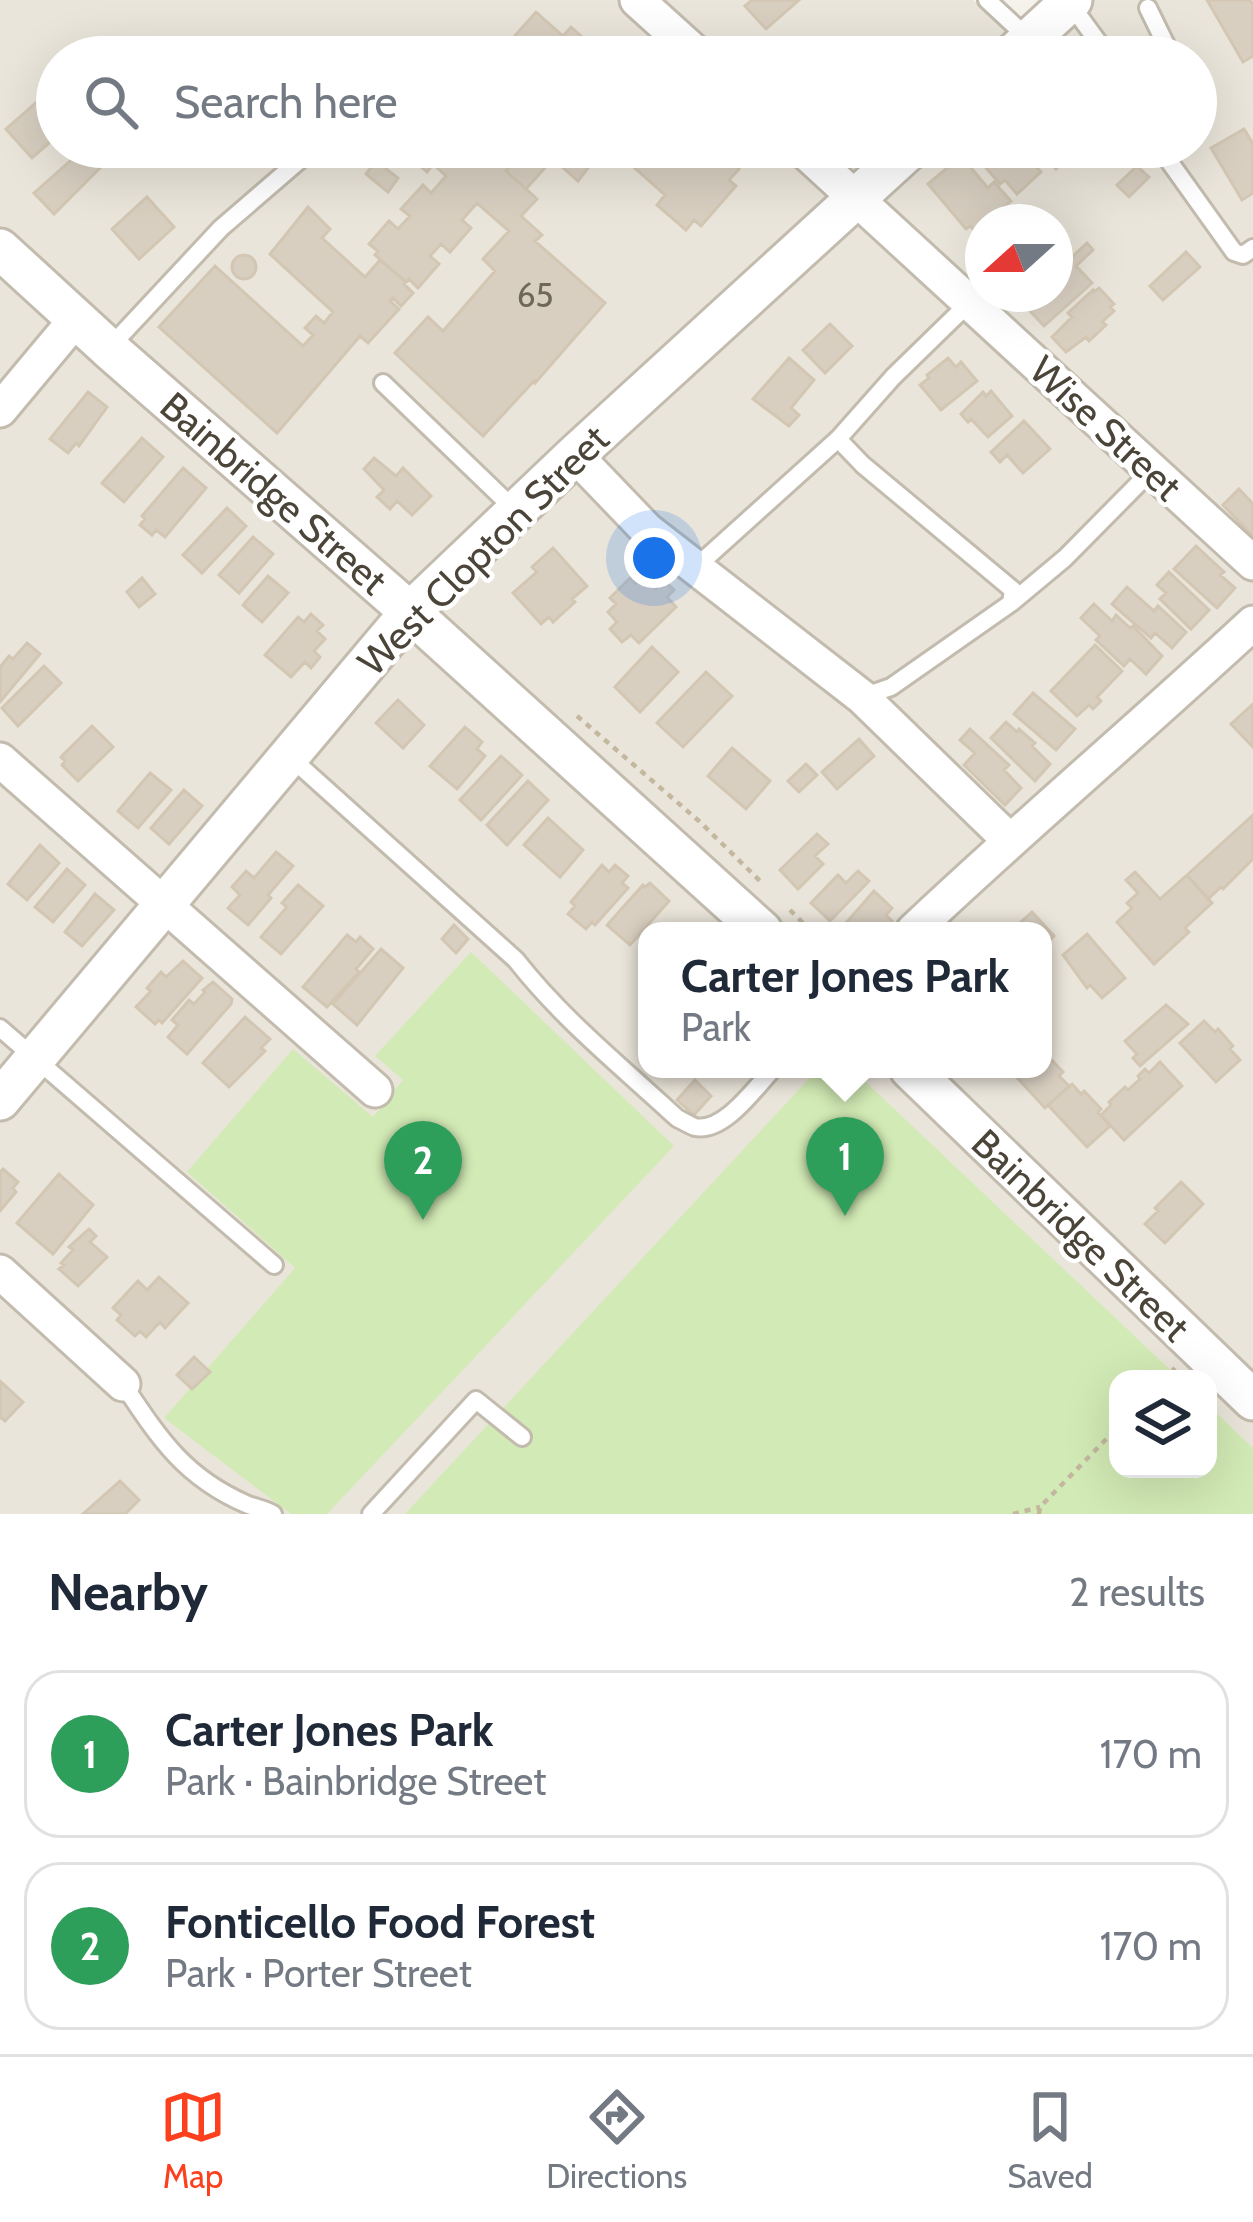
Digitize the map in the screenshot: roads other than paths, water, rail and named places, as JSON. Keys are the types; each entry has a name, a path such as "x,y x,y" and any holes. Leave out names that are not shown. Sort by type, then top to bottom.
{"street":[{"path":"637,0 677,36"},
{"path":"1033,36 1071,1"},
{"name":"Wise Street","path":"823,168 965,297"},
{"name":"West Clopton Street","path":"0,1100 410,612 889,168"},
{"name":"Bainbridge Street","path":"0,249 752,922"},
{"name":"Wise Street","path":"981,312 1253,563"},
{"path":"0,410 76,319"},
{"path":"575,455 630,514 862,697 1009,841"},
{"path":"923,922 1253,623"},
{"path":"0,760 375,1090"},
{"name":"Bainbridge Street","path":"919,1078 1253,1400"},
{"path":"0,1272 123,1384"}],"lane":[{"path":"987,0 1012,36"},
{"path":"1071,1 1095,36"},
{"path":"1148,8 1157,36"},
{"path":"108,348 221,228 291,168"},
{"path":"1174,168 1234,252 1243,255 1253,248"},
{"path":"695,567 838,440 893,377 965,307"},
{"path":"383,383 516,511"},
{"path":"838,440 1012,590 1011,603"},
{"path":"862,697 891,687 1011,603 1065,558 1152,470"},
{"path":"289,755 516,960 567,1018 677,1118 694,1127 725,1120 765,1078"},
{"path":"0,1028 274,1264"},
{"path":"123,1384 164,1445 191,1471 273,1514"},
{"path":"371,1514 476,1400 522,1437"}],"place":[{"name":"Carter Jones Park","path":"845,1216"},
{"name":"Fonticello Food Forest","path":"423,1220"}]}
